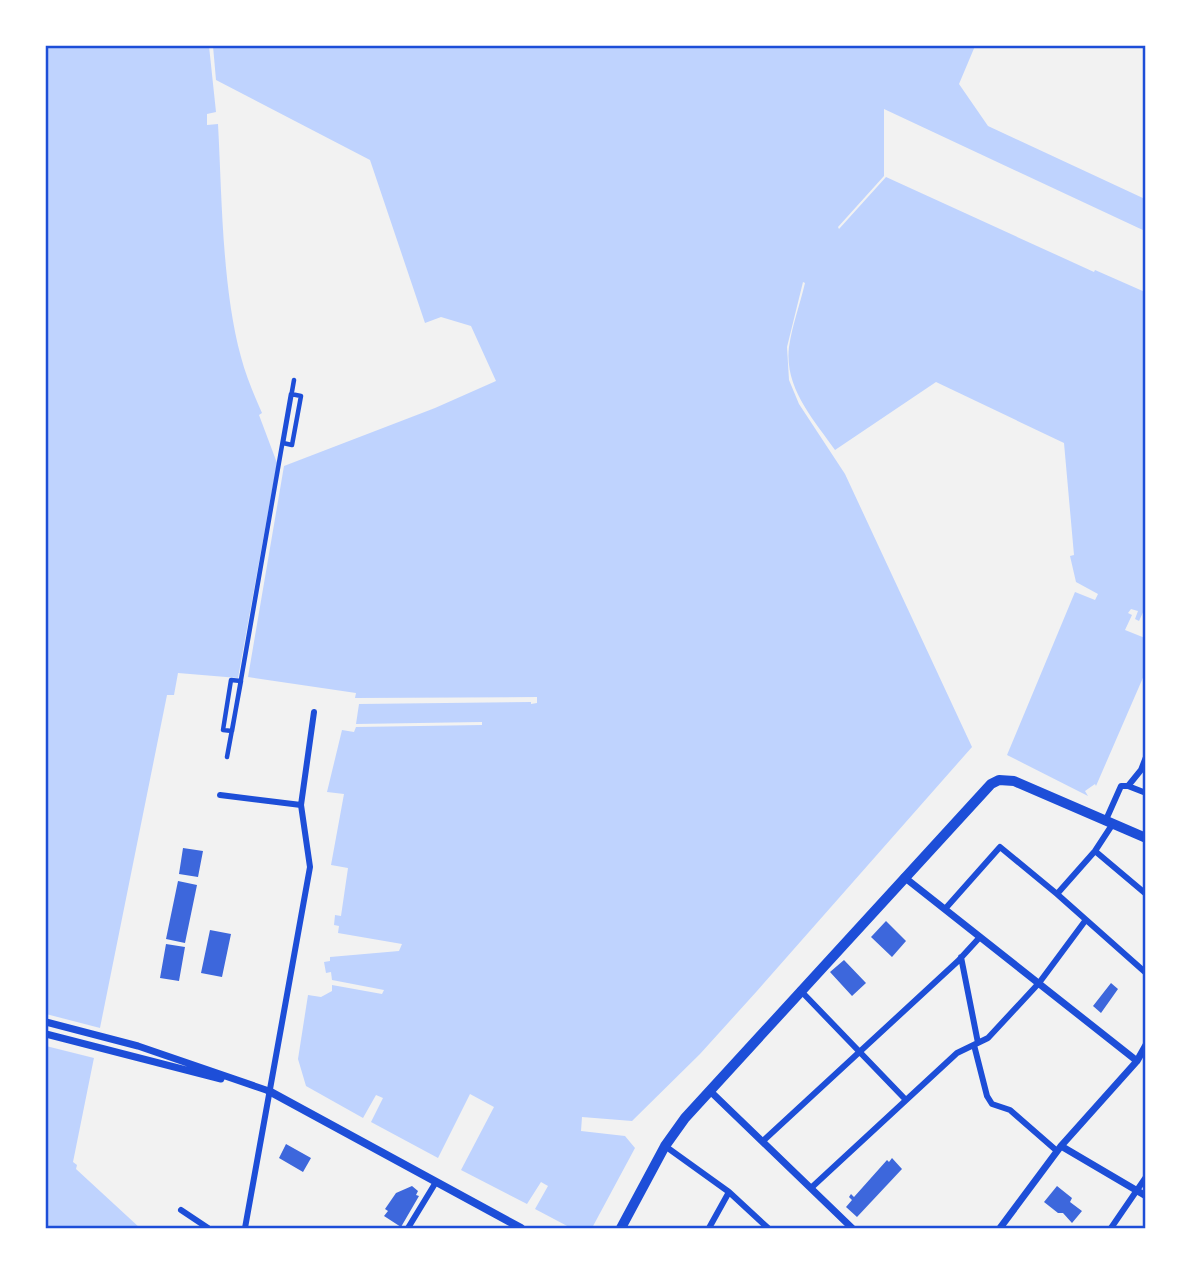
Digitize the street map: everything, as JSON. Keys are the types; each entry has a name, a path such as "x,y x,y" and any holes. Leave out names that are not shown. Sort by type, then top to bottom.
{"main road":[{"path":"621,1228 665,1146 685,1118 991,784 999,780 1014,782 1146,838"},
{"path":"270,1091 521,1228"}],"street":[{"path":"226,757 241,681 231,680 223,730 232,731 291,394 301,396 292,444 283,443 290,405 292,392 295,380"},
{"path":"245,1228 310,867 301,805 314,712"},
{"path":"1128,786 1141,771 1146,757"},
{"path":"1057,894 1095,851 1121,786 1146,793"},
{"path":"220,795 301,805"},
{"path":"944,909 1000,847 1146,974"},
{"path":"1095,851 1146,894"},
{"path":"904,877 1141,1060"},
{"path":"811,1188 957,1053 988,1038 1039,983 1085,921"},
{"path":"763,1142 980,937"},
{"path":"961,957 976,1044 987,1096 992,1104 1010,1110 1059,1149 1146,1196"},
{"path":"800,990 905,1099"},
{"path":"46,1022 138,1046 270,1091"},
{"path":"46,1034 270,1091"},
{"path":"1000,1228 1059,1149 1141,1060 1146,1045"},
{"path":"710,1091 852,1228"},
{"path":"665,1146 729,1192 767,1228"},
{"path":"1111,1228 1146,1177"},
{"path":"408,1228 436,1182"},
{"path":"709,1228 729,1192"},
{"path":"181,1210 208,1228"}],"water":[{"path":"46,46 209,46 216,112 207,114 207,125 218,124 230,302 243,364 277,463 238,678 178,673 174,695 167,695 73,1162 77,1165 76,1169 140,1228 46,1228"},
{"path":"213,46 975,46 959,84 988,126 1145,199 1145,231 884,109 884,176 839,229 886,177 1094,272 1095,270 1145,292 1145,608 1139,621 1135,619 1138,611 1131,609 1128,613 1132,615 1125,630 1145,638 1145,673 1096,786 1095,784 1085,791 1088,796 1007,755 1075,592 1095,600 1098,594 1076,582 1070,556 1074,555 1064,443 936,382 835,450 802,403 791,376 789,347 805,283 803,282 787,347 789,380 799,404 845,474 972,747 700,1054 632,1121 582,1117 581,1131 625,1136 635,1148 592,1228 571,1228 535,1209 548,1186 541,1182 527,1204 461,1170 494,1107 470,1094 438,1158 371,1122 383,1098 376,1095 363,1118 306,1086 298,1059 308,995 321,997 332,991 332,985 382,994 384,990 332,980 331,972 326,973 324,962 330,961 330,957 399,951 402,944 338,933 339,926 334,925 335,915 341,916 348,868 331,865 344,794 327,792 342,730 354,732 356,727 482,725 482,722 356,724 359,704 531,704 537,703 537,697 355,698 356,693 248,677 284,466 435,408 496,381 471,326 441,317 425,323 370,160 216,80"}],"pier":[{"path":"46,1014 104,1029 98,1059 46,1046"}],"building":[{"path":"183,848 203,851 198,877 179,874"},
{"path":"178,881 197,885 185,943 166,939"},
{"path":"886,921 906,941 892,957 871,937"},
{"path":"210,930 231,934 222,977 201,973"},
{"path":"166,944 185,947 179,981 160,978"},
{"path":"844,960 866,983 852,996 830,972"},
{"path":"1111,983 1118,989 1101,1013 1093,1006"},
{"path":"286,1144 311,1158 303,1172 279,1158"},
{"path":"892,1158 902,1169 857,1217 846,1207 852,1200 849,1197 851,1194 854,1197 887,1160 889,1162"},
{"path":"412,1186 419,1196 401,1227 384,1216 388,1211 385,1209 396,1193"},
{"path":"1057,1186 1072,1198 1070,1202 1082,1211 1072,1223 1063,1213 1058,1213 1044,1202"}]}
